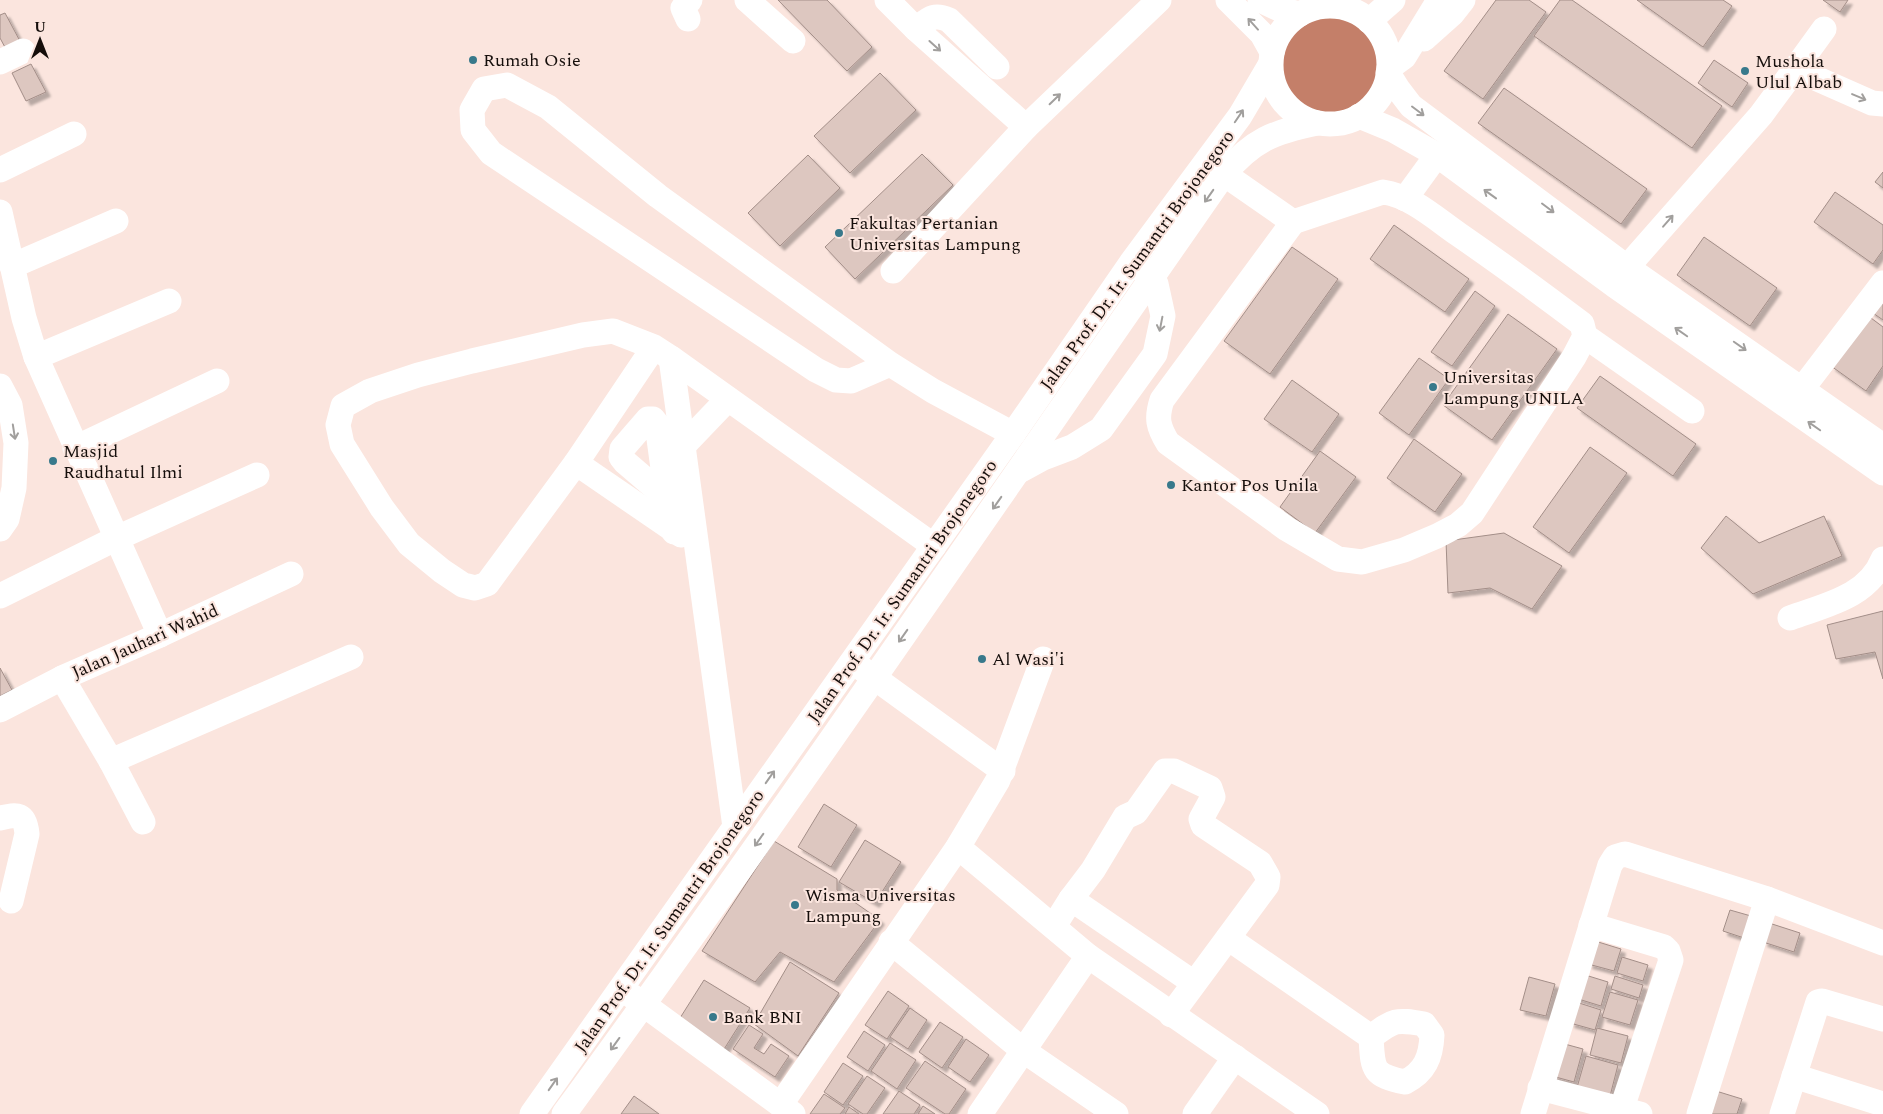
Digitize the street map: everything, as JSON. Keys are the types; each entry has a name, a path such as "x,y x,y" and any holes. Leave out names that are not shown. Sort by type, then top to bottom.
{"street":[{"path":"747,0 793,41"},
{"path":"887,0 916,29 1026,127"},
{"path":"894,270 1026,127 1159,0"},
{"path":"1228,0 1262,34 1271,59 1276,91 1293,112 1317,123 1331,124 1346,122 1359,116 1373,105 1383,90 1394,66 1439,0"},
{"path":"1260,0 1279,9 1300,14"},
{"path":"1369,21 1393,0"},
{"path":"1394,66 1452,14 1463,0"},
{"path":"1271,59 1278,37 1288,24 1300,14 1324,6 1348,9 1369,21 1380,35 1394,66 1398,89 1411,106 1621,277 1839,444 1883,473"},
{"path":"916,29 932,17 940,16 949,20 997,67"},
{"path":"1621,277 1761,115 1824,29"},
{"path":"0,62 23,50"},
{"name":"Jalan Prof. Dr. Ir. Sumantri Brojonegoro","path":"532,1114 1013,434 1131,263 1240,116 1271,59"},
{"path":"1796,69 1872,103 1883,104"},
{"path":"890,364 851,381 836,380 816,370 491,153 473,130 472,110 484,90 507,85 548,107 658,196 890,364 932,391 1013,434"},
{"path":"1359,116 1393,130 1438,155 1621,277 1878,437"},
{"name":"Jalan Prof. Dr. Ir. Sumantri Brojonegoro","path":"564,1114 644,1004 1036,448 1224,174 1260,140 1292,128 1317,123"},
{"path":"0,170 74,134"},
{"path":"1405,199 1438,155"},
{"path":"1224,174 1292,222"},
{"path":"1585,336 1574,357 1472,513 1458,525 1438,536 1404,550 1362,562 1338,558 1287,529 1168,443 1160,430 1158,412 1162,400 1292,222 1382,192 1416,204 1496,260 1582,324 1585,336 1692,411"},
{"path":"0,212 24,318 36,358 160,635"},
{"path":"12,266 116,220"},
{"path":"1020,470 1072,447 1102,429 1155,354 1163,316 1156,284 1148,284 1131,263"},
{"path":"1802,389 1883,283"},
{"path":"36,358 169,301"},
{"path":"662,352 576,463 487,584 475,588 463,585 442,571 409,544 382,508 342,444 338,425 343,406 370,391 472,361 583,335 613,331 662,352 934,546"},
{"path":"662,352 683,446 685,537 735,827"},
{"path":"75,448 217,382"},
{"path":"0,386 10,405 16,443 14,488 7,519 0,528"},
{"path":"683,446 728,399"},
{"path":"1839,444 1878,437"},
{"path":"576,463 685,537"},
{"path":"0,596 117,538 257,475"},
{"path":"667,498 685,537"},
{"path":"1790,618 1833,603 1860,590 1873,579 1883,559"},
{"name":"Jalan Jauhari Wahid","path":"0,710 62,678 291,574"},
{"path":"111,761 352,656"},
{"path":"621,988 787,1109 891,942 958,847 1003,771 1043,659"},
{"path":"852,662 1003,771"},
{"path":"62,678 111,761 143,822"},
{"path":"1054,926 1093,870 1125,817 1136,812 1165,771 1174,772 1210,788 1213,797 1201,819 1203,824 1260,863 1268,877 1266,885 1171,1015"},
{"path":"0,818 16,815 20,816 26,823 27,834 11,900"},
{"path":"958,847 1088,956 1317,1114"},
{"path":"1533,1114 1610,866 1616,857 1625,854 1767,898 1883,943"},
{"path":"1699,1114 1767,898"},
{"path":"1071,899 1194,983"},
{"path":"1540,1088 1627,1112 1671,960 1664,946 1591,925"},
{"path":"1228,938 1371,1037"},
{"path":"891,942 1024,1051 1116,1114"},
{"path":"980,1114 1088,956"},
{"path":"1782,1114 1818,1002 1822,1001 1883,1018"},
{"path":"1195,1114 1235,1057"},
{"path":"1794,1076 1883,1104"}],"shaded area":[{"path":"1331,12 1351,16 1368,28 1380,45 1384,65 1380,85 1368,102 1351,114 1331,118 1311,114 1294,102 1282,85 1278,65 1282,45 1294,28 1311,16"}],"building":[{"path":"778,0 827,0 872,47 847,71"},
{"path":"1496,0 1529,0 1546,12 1483,99 1444,71"},
{"path":"1560,0 1572,0 1722,106 1692,148 1534,36"},
{"path":"1637,0 1723,0 1732,6 1703,47"},
{"path":"1823,0 1848,0 1840,12"},
{"path":"5,13 21,43 7,51 0,38 0,15"},
{"path":"1714,60 1748,83 1732,107 1698,83"},
{"path":"31,64 46,92 26,101 12,73"},
{"path":"880,73 916,110 850,173 814,136"},
{"path":"1504,88 1647,189 1621,224 1478,123"},
{"path":"922,154 953,185 855,279 825,247"},
{"path":"808,155 840,188 780,246 748,213"},
{"path":"1883,172 1883,188 1875,182"},
{"path":"1835,192 1883,225 1883,250 1873,264 1814,222"},
{"path":"1394,225 1469,279 1445,312 1370,259"},
{"path":"1704,237 1777,288 1750,326 1677,275"},
{"path":"1292,247 1338,279 1270,374 1224,341"},
{"path":"1475,291 1495,306 1452,366 1431,352"},
{"path":"1883,293 1883,320 1870,311"},
{"path":"1508,314 1557,349 1492,440 1443,405"},
{"path":"1867,315 1883,327 1883,366 1866,391 1831,366"},
{"path":"1419,358 1449,379 1409,435 1379,413"},
{"path":"1600,376 1696,444 1673,476 1577,408"},
{"path":"1292,380 1339,414 1312,452 1264,419"},
{"path":"1414,439 1462,474 1435,512 1387,478"},
{"path":"1590,447 1627,473 1569,553 1533,527"},
{"path":"1320,451 1356,477 1315,533 1280,507"},
{"path":"1726,516 1759,543 1824,516 1842,556 1753,594 1701,548"},
{"path":"1504,533 1562,566 1532,609 1490,588 1448,593 1446,541"},
{"path":"1883,611 1883,679 1875,652 1836,659 1827,625"},
{"path":"0,668 12,690 0,696"},
{"path":"824,804 857,825 831,867 798,847"},
{"path":"865,840 901,862 875,903 839,882"},
{"name":"Wisma Universitas Lampung","path":"774,841 837,879 837,890 880,920 834,982 780,952 755,982 702,951"},
{"path":"1730,910 1751,916 1744,938 1723,931"},
{"path":"1769,923 1800,933 1794,952 1763,942"},
{"path":"1595,941 1621,949 1614,971 1588,964"},
{"path":"1622,957 1648,965 1643,981 1617,973"},
{"path":"790,962 839,993 798,1056 754,1024"},
{"path":"1582,974 1608,982 1601,1006 1575,998"},
{"path":"1615,976 1643,985 1639,998 1611,989"},
{"path":"1529,977 1555,984 1546,1016 1520,1010"},
{"name":"Bank BNI","path":"704,980 750,1008 721,1054 675,1026"},
{"path":"888,991 909,1006 887,1039 865,1025"},
{"path":"1610,992 1638,1000 1630,1025 1602,1017"},
{"path":"1576,1002 1601,1010 1595,1030 1570,1023"},
{"path":"910,1008 927,1020 908,1049 890,1037"},
{"path":"940,1022 963,1037 942,1068 919,1052"},
{"path":"749,1025 763,1034 754,1048 764,1054 771,1044 789,1056 775,1077 733,1049"},
{"path":"1597,1028 1628,1036 1621,1063 1590,1055"},
{"path":"864,1031 885,1045 868,1071 847,1057"},
{"path":"966,1039 989,1055 970,1082 948,1067"},
{"path":"890,1043 916,1060 897,1089 871,1071"},
{"path":"1561,1043 1583,1049 1574,1082 1552,1076"},
{"path":"1586,1056 1618,1065 1609,1100 1576,1091"},
{"path":"925,1061 966,1089 949,1114 945,1114 906,1088"},
{"path":"843,1063 863,1076 843,1105 824,1092"},
{"path":"867,1076 885,1088 867,1114 863,1114 848,1104"},
{"path":"899,1091 920,1105 914,1114 883,1114"},
{"path":"1716,1091 1742,1099 1737,1114 1709,1114"},
{"path":"824,1094 845,1108 840,1114 810,1114"},
{"path":"634,1096 659,1114 621,1114"},
{"path":"923,1106 935,1114 918,1114"},
{"path":"849,1107 859,1114 845,1114"}],"place":[{"name":"Rumah Osie","path":"473,60"},
{"name":"Mushola Ulul Albab","path":"1745,71"},
{"name":"Fakultas Pertanian Universitas Lampung","path":"839,233"},
{"name":"Universitas Lampung UNILA","path":"1433,387"},
{"name":"Masjid Raudhatul Ilmi","path":"53,461"},
{"name":"Kantor Pos Unila","path":"1171,485"},
{"name":"Al Wasi'i","path":"982,659"},
{"name":"Wisma Universitas Lampung","path":"795,905"},
{"name":"Bank BNI","path":"713,1017"}]}
